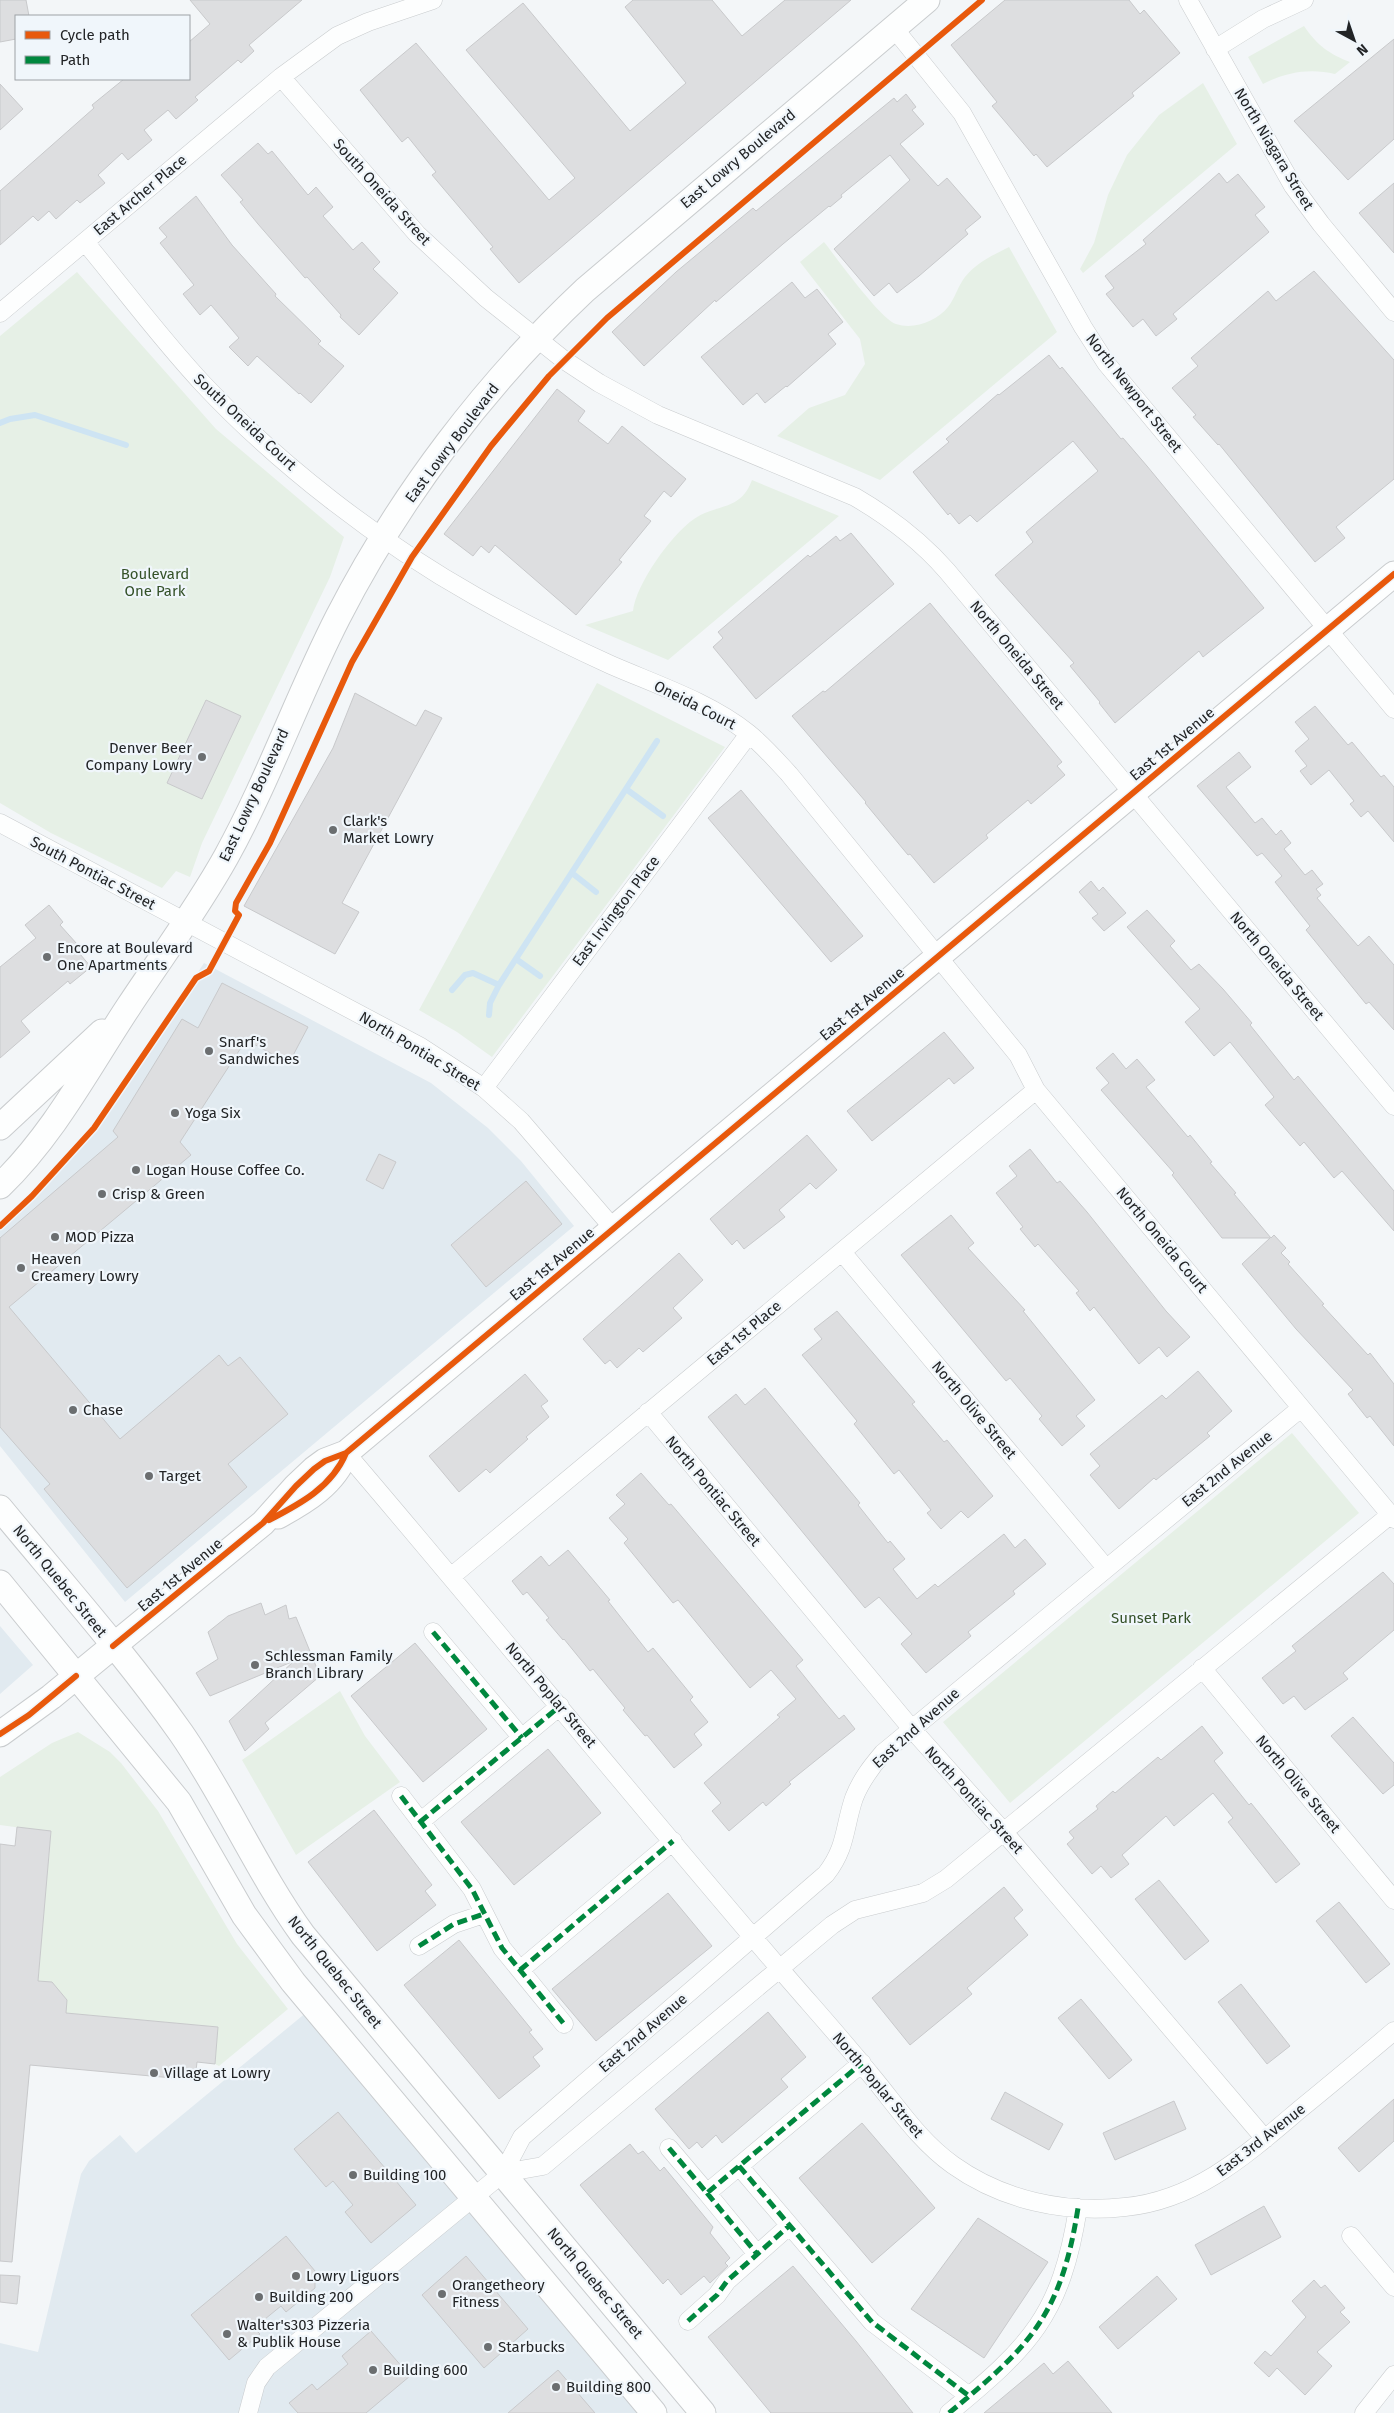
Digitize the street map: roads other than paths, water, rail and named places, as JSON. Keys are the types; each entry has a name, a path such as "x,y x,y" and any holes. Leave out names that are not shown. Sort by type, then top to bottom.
{"street":[{"name":"East Archer Place","path":"0,313 281,77 336,36 368,22 433,0"},
{"name":"East Lowry Boulevard","path":"0,1186 48,1133 129,1006 188,922 250,812 336,621 384,538 442,452 535,338 585,290 926,0"},
{"name":"North Niagara Street","path":"1188,0 1298,194 1394,312"},
{"path":"1215,48 1263,19 1304,0"},
{"name":"North Newport Street","path":"894,27 962,113 1094,346 1394,709"},
{"name":"South Oneida Street","path":"281,77 417,234 452,267 535,338"},
{"name":"South Oneida Court","path":"85,242 192,371 242,423 315,485 384,538"},
{"name":"North Oneida Street","path":"535,338 592,379 658,415 855,497 901,525 918,539 947,571 1394,1106"},
{"name":"Oneida Court","path":"384,538 474,596 583,652 716,712 749,734 789,774 938,956"},
{"name":"East 1st Avenue","path":"0,1734 29,1715 263,1523 314,1469 325,1461 346,1453 1394,574"},
{"name":"East Irvington Place","path":"484,1088 749,734"},
{"name":"South Pontiac Street","path":"0,823 188,922"},
{"name":"North Pontiac Street","path":"188,922 421,1047 484,1088 543,1144 614,1229"},
{"name":"North Oneida Court","path":"938,956 1018,1054 1036,1090 1392,1517"},
{"name":"East Lowry Boulevard","path":"0,1127 129,1006"},
{"name":"East 1st Place","path":"452,1576 1036,1090"},
{"name":"North Olive Street","path":"842,1252 1106,1568"},
{"name":"East 2nd Avenue","path":"248,2413 256,2383 267,2367 503,2173 522,2137 806,1894 835,1862 844,1843 854,1800 864,1777 883,1752 1301,1408"},
{"name":"North Pontiac Street","path":"648,1412 911,1728 1003,1831 1265,2139"},
{"name":"North Poplar Street","path":"346,1453 452,1576 779,1968 862,2063 912,2128 952,2164 1001,2192 1037,2202 1078,2208"},
{"name":"North Quebec Street","path":"0,1508 113,1646 190,1746 278,1899 303,1935 704,2413"},
{"path":"503,2173 544,2166 832,1925 855,1910 869,1905 902,1899 933,1888 1202,1668 1392,1517"},
{"path":"0,1583 179,1802 244,1915 277,1962 654,2413"},
{"path":"433,1632 522,1738"},
{"name":"North Olive Street","path":"1202,1668 1394,1900"},
{"path":"420,1822 560,1706"},
{"path":"401,1796 472,1890 502,1948 564,2024"},
{"path":"520,1970 672,1841"},
{"path":"419,1946 454,1924 484,1914"},
{"name":"East 3rd Avenue","path":"1078,2208 1125,2207 1164,2200 1220,2174 1394,2032"},
{"path":"707,2193 862,2063"},
{"path":"669,2148 757,2254"},
{"path":"739,2166 788,2226 872,2322 969,2396"},
{"path":"949,2413 1018,2353 1051,2305 1068,2259 1078,2208"},
{"path":"688,2321 717,2295 727,2281 788,2226"},
{"path":"1351,2236 1394,2287"},
{"path":"1364,2413 1394,2375"}],"waterway":[{"path":"0,423 10,419 35,415 126,445"},
{"path":"489,1015 490,1003 499,985 657,741"},
{"path":"626,789 663,816"},
{"path":"572,873 596,892"},
{"path":"516,959 540,976"},
{"path":"452,990 465,975 473,973 499,985"}],"place":[{"name":"Denver Beer Company Lowry","path":"202,757"},
{"name":"Clark's Market Lowry","path":"333,830"},
{"name":"Encore at Boulevard One Apartments","path":"47,957"},
{"name":"Snarf's Sandwiches","path":"209,1051"},
{"name":"Yoga Six","path":"175,1113"},
{"name":"Logan House Coffee Co.","path":"136,1170"},
{"name":"Crisp & Green","path":"102,1194"},
{"name":"MOD Pizza","path":"55,1237"},
{"name":"Heaven Creamery Lowry","path":"21,1268"},
{"name":"Chase","path":"73,1410"},
{"name":"Target","path":"149,1476"},
{"name":"Schlessman Family Branch Library","path":"255,1665"},
{"name":"Village at Lowry","path":"154,2073"},
{"name":"Building 100","path":"353,2175"},
{"name":"Lowry Liguors","path":"296,2276"},
{"name":"Orangetheory Fitness","path":"442,2294"},
{"name":"Building 200","path":"259,2297"},
{"name":"Walter's303 Pizzeria & Publik House","path":"227,2334"},
{"name":"Starbucks","path":"488,2347"},
{"name":"Building 600","path":"373,2370"},
{"name":"Building 800","path":"556,2387"}],"park label":[{"name":"Boulevard One Park","path":"155,582"},
{"name":"Sunset Park","path":"1151,1618"}]}
